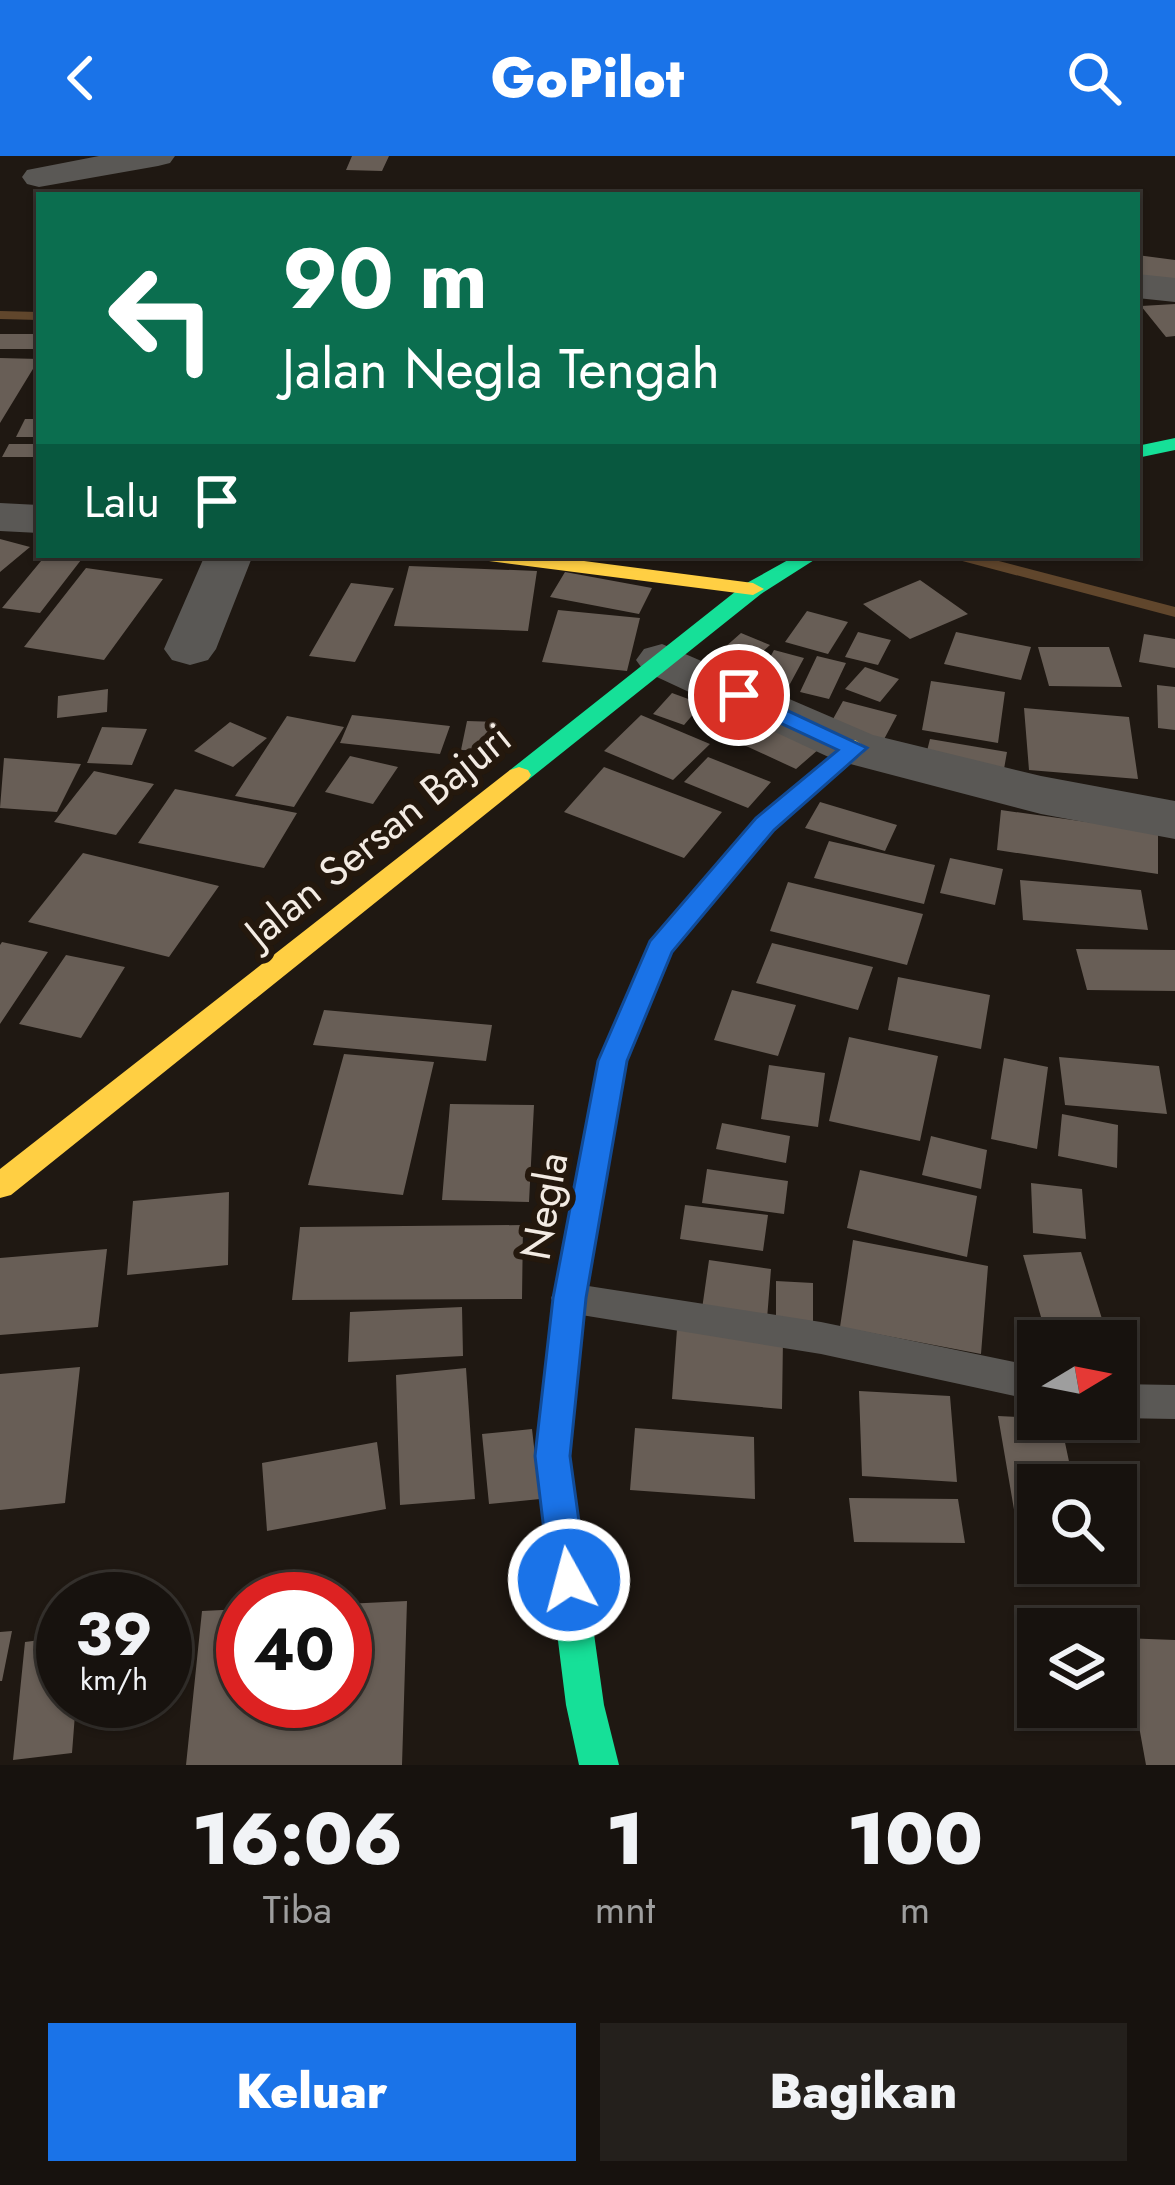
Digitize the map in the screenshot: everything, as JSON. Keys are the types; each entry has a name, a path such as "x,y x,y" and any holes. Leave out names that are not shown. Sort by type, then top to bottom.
{"street":[{"path":"0,189 37,166 158,156"},
{"path":"1140,286 1175,290"},
{"path":"1140,451 1175,444"},
{"path":"0,517 36,519"},
{"path":"190,649 229,558"},
{"path":"512,558 753,589"},
{"name":"Jalan Sersan Bajuri","path":"0,1186 753,589 807,558"},
{"path":"662,660 855,748 1041,795 1175,820"},
{"name":"Negla","path":"598,1765 585,1705 552,1456 569,1298 613,1061 660,948 765,824 855,748"}],"lane":[{"path":"569,1298 821,1338 1017,1380"},
{"path":"1137,1401 1175,1402"}],"building":[{"path":"352,156 389,156 382,171 346,170"},
{"path":"1140,255 1175,260 1175,285 1140,281"},
{"path":"1175,304 1175,336 1166,337 1141,306"},
{"path":"0,334 36,334 36,349 0,349"},
{"path":"0,358 36,359 36,364 0,423"},
{"path":"25,419 36,419 36,437 16,437"},
{"path":"9,444 36,444 36,457 2,457"},
{"path":"0,539 30,547 0,572"},
{"path":"44,558 81,560 40,613 2,608"},
{"path":"409,566 537,571 528,631 394,626"},
{"path":"86,568 163,579 104,660 24,647"},
{"path":"565,572 652,588 639,614 550,597"},
{"path":"920,580 968,614 910,639 863,604"},
{"path":"351,583 394,588 355,662 309,656"},
{"path":"558,610 640,618 627,671 542,662"},
{"path":"807,611 848,622 828,654 785,642"},
{"path":"858,632 891,640 878,665 845,657"},
{"path":"956,632 1031,647 1021,680 944,664"},
{"path":"741,633 770,645 736,676 706,664"},
{"path":"1144,634 1175,639 1175,668 1139,662"},
{"path":"1038,647 1109,647 1122,687 1049,686"},
{"path":"774,650 804,658 784,695 754,687"},
{"path":"817,656 846,663 829,699 800,692"},
{"path":"865,667 899,679 880,702 845,689"},
{"path":"931,681 1005,692 998,743 922,730"},
{"path":"1157,685 1175,687 1175,730 1158,728"},
{"path":"108,689 107,712 57,718 58,696"},
{"path":"672,693 702,704 684,725 653,714"},
{"path":"843,701 897,715 882,743 828,728"},
{"path":"730,708 819,749 796,769 707,728"},
{"path":"1024,708 1129,717 1138,779 1029,770"},
{"path":"352,715 450,726 440,754 340,743"},
{"path":"641,715 710,744 673,780 604,751"},
{"path":"287,716 344,727 294,807 235,796"},
{"path":"467,721 499,722 496,751 461,750"},
{"path":"230,722 267,738 233,767 194,751"},
{"path":"102,727 147,729 132,765 87,763"},
{"path":"930,739 1007,752 1004,769 926,755"},
{"path":"350,756 398,767 373,804 325,792"},
{"path":"708,757 771,782 748,808 684,782"},
{"path":"4,758 81,764 57,812 0,808"},
{"path":"604,767 722,812 684,858 564,812"},
{"path":"94,771 154,784 116,835 54,822"},
{"path":"175,789 297,813 264,868 138,843"},
{"path":"820,802 897,825 885,851 805,828"},
{"path":"1001,810 1158,832 1158,874 997,850"},
{"path":"829,841 935,865 924,904 814,878"},
{"path":"83,853 219,886 169,957 28,922"},
{"path":"950,858 1003,869 995,905 940,893"},
{"path":"1020,880 1141,890 1148,930 1023,920"},
{"path":"788,882 923,914 907,965 770,931"},
{"path":"772,943 873,967 858,1010 756,983"},
{"path":"0,945 48,952 0,1024"},
{"path":"1076,949 1175,950 1175,991 1087,990"},
{"path":"66,955 125,967 81,1038 19,1024"},
{"path":"898,977 990,995 981,1049 888,1030"},
{"path":"732,990 796,1005 778,1056 714,1040"},
{"path":"324,1010 492,1025 486,1061 313,1045"},
{"path":"849,1037 938,1056 920,1141 829,1121"},
{"path":"344,1054 434,1062 403,1195 308,1185"},
{"path":"1059,1057 1159,1066 1167,1114 1065,1105"},
{"path":"1004,1058 1048,1067 1037,1149 991,1139"},
{"path":"769,1065 825,1073 818,1127 761,1119"},
{"path":"450,1104 534,1105 529,1202 442,1200"},
{"path":"1062,1114 1118,1125 1117,1168 1058,1156"},
{"path":"722,1123 790,1136 786,1163 716,1149"},
{"path":"931,1136 987,1150 981,1189 922,1175"},
{"path":"707,1169 788,1181 784,1214 702,1203"},
{"path":"860,1170 977,1196 967,1257 847,1228"},
{"path":"1031,1183 1082,1189 1086,1239 1033,1233"},
{"path":"229,1192 228,1265 127,1275 133,1201"},
{"path":"685,1205 768,1215 763,1251 680,1239"},
{"path":"523,1225 522,1299 292,1300 300,1227"},
{"path":"853,1240 988,1266 981,1354 840,1327"},
{"path":"107,1249 98,1327 0,1335 0,1258"},
{"path":"1081,1252 1102,1320 1042,1320 1023,1255"},
{"path":"709,1260 771,1269 767,1319 702,1309"},
{"path":"776,1281 813,1283 813,1324 776,1321"},
{"path":"462,1307 463,1356 348,1362 350,1312"},
{"path":"677,1329 783,1338 782,1409 672,1399"},
{"path":"80,1367 65,1503 0,1510 0,1374"},
{"path":"466,1368 475,1499 400,1505 396,1375"},
{"path":"859,1391 950,1396 957,1482 862,1476"},
{"path":"998,1416 1017,1417 1017,1440 1064,1440 1070,1464 1017,1464 1017,1527"},
{"path":"635,1428 754,1437 755,1499 630,1490"},
{"path":"532,1429 540,1499 489,1504 482,1434"},
{"path":"377,1442 386,1509 267,1531 262,1463"},
{"path":"849,1498 958,1499 965,1543 854,1542"},
{"path":"407,1601 402,1765 186,1765 202,1611 216,1610 216,1728 372,1728 372,1603"},
{"path":"12,1631 2,1681 0,1681 0,1632"},
{"path":"1137,1639 1175,1640 1175,1765 1146,1765 1137,1715"},
{"path":"36,1641 36,1728 74,1728 72,1753 13,1760 25,1642"}],"waterway":[{"path":"0,315 36,316"},
{"path":"968,558 1175,612"}],"traffic: fast":[{"path":"1140,451 1175,444"},
{"path":"519,775 753,589 807,558"},
{"path":"599,1765 585,1705 552,1456 569,1298 613,1061 660,948 722,875"}],"traffic: slow":[{"path":"512,558 753,589"},
{"path":"722,875 765,824 855,748"},
{"path":"0,1186 519,775"}],"route":[{"path":"569,1580 552,1456 569,1298 613,1061 660,948 765,824 855,748 739,695"}]}
